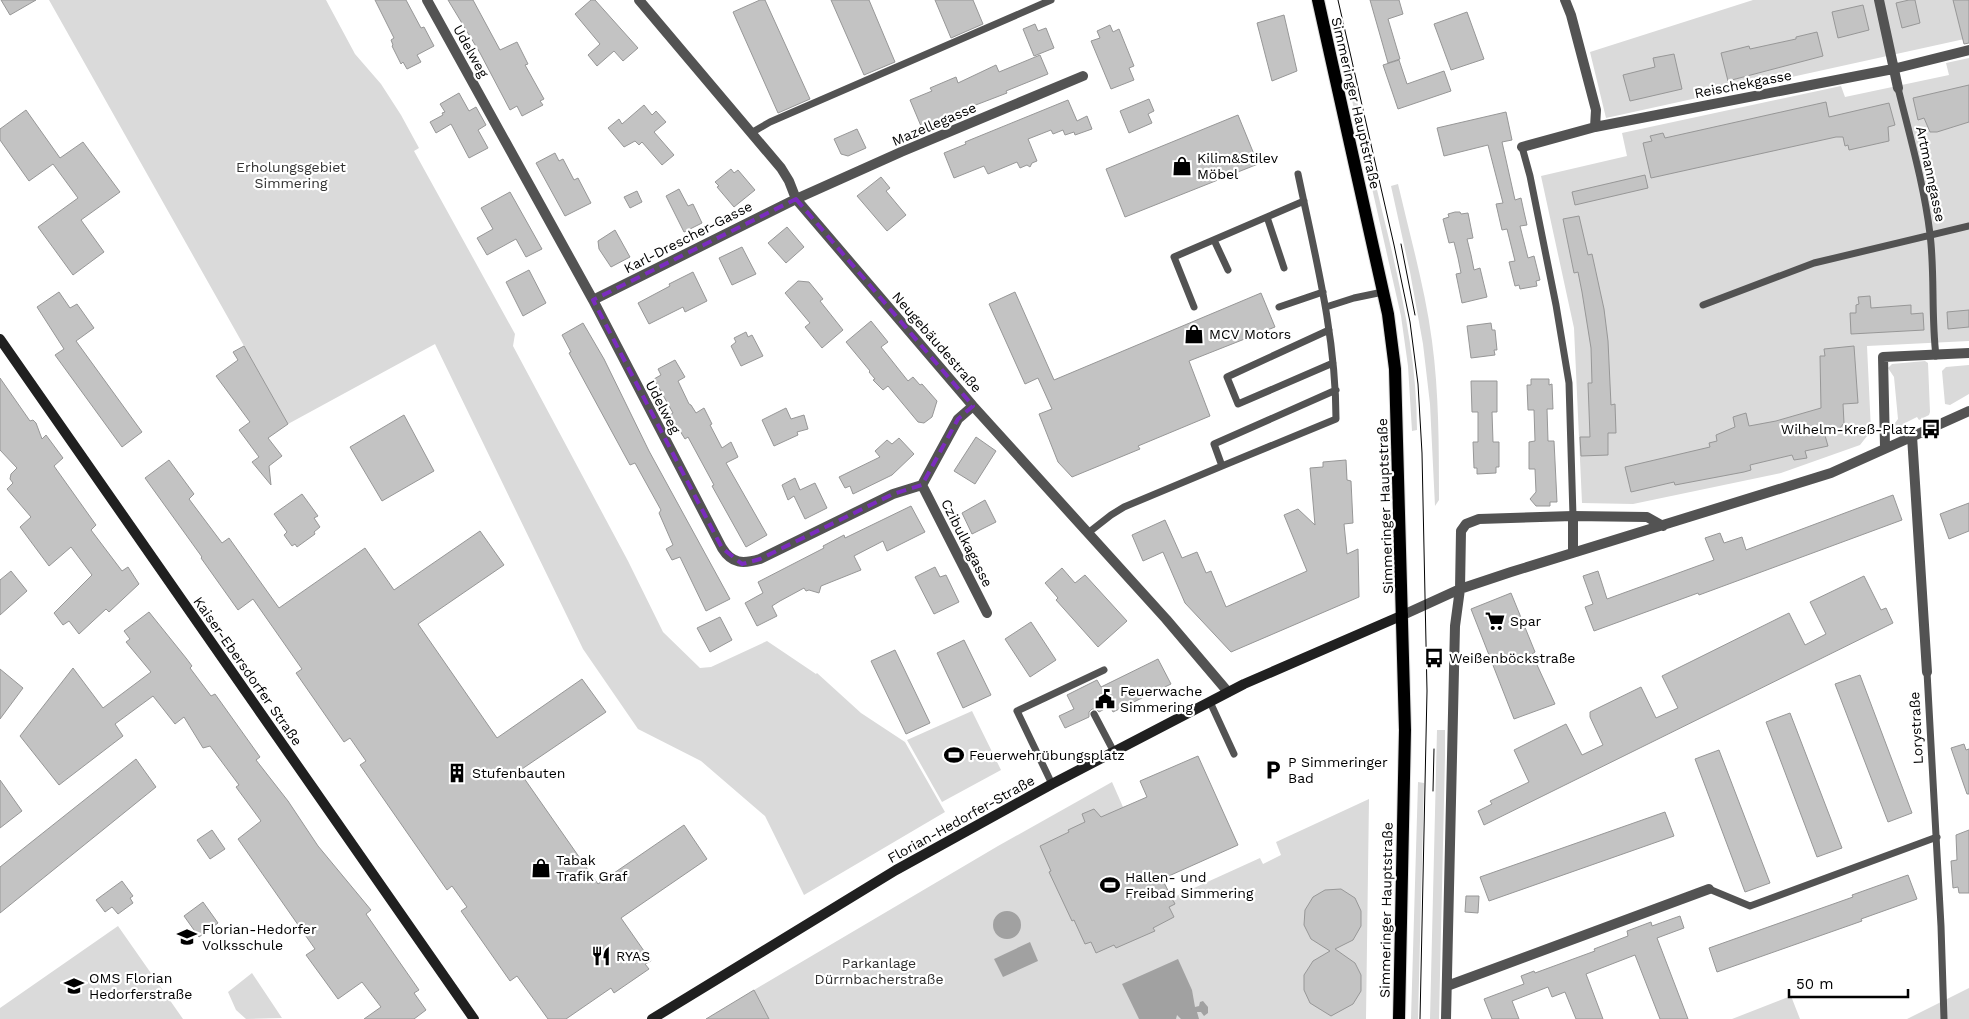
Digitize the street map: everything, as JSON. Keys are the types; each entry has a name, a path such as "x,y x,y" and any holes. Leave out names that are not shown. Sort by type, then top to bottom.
{"main road":[{"name":"Simmeringer Hauptstraße","path":"1318,0 1388,314 1395,369 1404,614 1402,650 1405,730 1399,1019"},
{"name":"Kaiser-Ebersdorfer Straße","path":"0,340 474,1019"},
{"name":"Florian-Hedorfer-Straße","path":"652,1019 896,870 1052,784 1228,692 1404,614"}],"street":[{"name":"Udelweg","path":"428,0 593,300 727,556 733,561 742,564 760,559 893,494 922,485"},
{"name":"Neugebäudestraße","path":"638,0 785,173 796,198 973,406 1166,619 1228,692"},
{"path":"1565,0 1571,15 1596,110 1595,127"},
{"name":"Artmanngasse","path":"1879,0 1898,88"},
{"name":"Reischekgasse","path":"1522,147 1595,127 1893,69 1969,50"},
{"name":"Mazellegasse","path":"796,198 1083,76"},
{"name":"Karl-Drescher-Gasse","path":"593,300 796,198"},
{"path":"1885,447 1882,357 1969,353"},
{"path":"922,485 958,419 973,406"},
{"path":"1404,614 1460,589 1831,473 1885,447 1969,411"},
{"name":"Lorystraße","path":"1912,436 1927,672"},
{"name":"Czibulkagasse","path":"922,485 987,613"},
{"path":"1446,1019 1455,626 1460,589 1460,531 1466,524 1480,519 1573,516 1647,517 1663,526"},
{"path":"1573,516 1573,553"},
{"path":"1447,986 1709,889"}],"lane":[{"path":"751,133 770,122 1052,0"},
{"name":"Artmanngasse","path":"1898,88 1925,199 1930,236 1936,356"},
{"path":"1522,147 1530,176 1554,296 1569,383 1573,516"},
{"path":"1088,533 1111,515 1124,508 1336,419 1336,390 1326,307 1298,174"},
{"path":"1194,307 1174,257 1304,201"},
{"path":"1266,217 1284,268"},
{"path":"1704,304 1814,263 1969,226"},
{"path":"1214,240 1228,270"},
{"path":"1279,307 1323,292"},
{"path":"1326,307 1354,298 1383,292"},
{"path":"1329,330 1227,377 1238,404 1333,363"},
{"path":"1222,466 1214,444 1336,390"},
{"path":"1052,784 1017,711 1104,670"},
{"name":"Lorystraße","path":"1927,672 1937,837 1944,1019"},
{"path":"1210,702 1234,754"},
{"path":"1094,714 1114,752"},
{"path":"1709,889 1750,906 1937,837"}],"highlighted area":[{"path":"796,199 973,406 958,419 922,485 893,494 760,559 742,564 722,548 593,300"}],"green space":[{"name":"Erholungsgebiet Simmering","path":"49,0 326,0 355,54 381,84 419,148 414,151 515,334 513,346 628,561 663,632 700,668 711,667 767,641 817,673 861,713 905,742 945,812 804,895 765,816 701,761 638,729 583,649 435,344 288,424"},
{"path":"1753,0 1969,0 1969,38 1606,118 1590,52"},
{"path":"1969,58 1969,341 1867,346 1871,431 1860,445 1781,473 1633,504 1582,503 1574,328 1541,176 1627,156 1622,133 1841,86 1845,97 1949,75 1946,63"},
{"path":"1349,87 1355,89 1403,301 1415,387 1417,430 1412,431 1408,366 1401,316"},
{"path":"1398,184 1425,301 1434,361 1438,420 1439,480 1439,500 1435,506 1430,404 1423,344 1410,272 1391,186"},
{"path":"1925,361 1928,363 1929,415 1919,420 1917,417 1905,423 1906,426 1894,432 1892,427 1898,419 1894,377 1888,368 1892,364"},
{"path":"1969,365 1969,394 1950,405 1945,404 1942,371 1946,367"},
{"name":"Feuerwehrübungsplatz","path":"972,711 1001,770 942,802 907,740"},
{"path":"1437,730 1445,730 1439,1019 1430,1019"},
{"name":"Parkanlage Dürrnbacherstraße","path":"1112,782 1123,807 1128,805 1172,898 1260,858 1263,864 1281,855 1276,842 1369,799 1366,1019 769,1019 754,990 998,846"},
{"path":"1418,782 1424,783 1418,1019 1411,1019"},
{"path":"118,926 183,1019 0,1019 0,1008"},
{"path":"252,973 282,1018 246,1019 236,1010 228,992"},
{"path":"1969,988 1969,1019 1907,1019"},
{"path":"1791,996 1800,1019 1732,1019"}],"shaded area":[{"path":"1007,911 1017,915 1021,925 1017,935 1007,939 997,935 993,925 997,915"},
{"path":"1030,942 1038,961 1003,977 994,959"},
{"path":"1178,959 1192,990 1195,1007 1199,1006 1200,1002 1203,1001 1208,1007 1208,1013 1204,1016 1201,1012 1197,1012 1199,1019 1181,1019 1177,1015 1176,1019 1139,1019 1122,984"}],"building":[{"path":"1,0 36,0 10,15"},
{"path":"375,0 406,0 421,28 424,27 434,46 417,55 421,62 407,69 403,62 401,64 392,46 391,40 394,38"},
{"path":"448,0 473,0 500,50 517,42 528,64 525,65 544,99 540,101 543,105 522,116 517,106 510,110 480,53"},
{"path":"591,0 595,0 638,48 623,61 614,51 597,66 588,55 600,44 575,14"},
{"path":"760,0 765,0 810,99 778,113 733,12"},
{"path":"831,0 869,0 895,62 864,75"},
{"path":"935,0 973,0 983,24 951,38"},
{"path":"1370,0 1399,0 1403,14 1388,19 1400,59 1388,63"},
{"path":"1915,0 1920,23 1902,28 1896,3"},
{"path":"1953,0 1969,0 1969,43 1964,44"},
{"path":"1863,5 1869,30 1838,38 1832,12"},
{"path":"1467,12 1484,59 1451,70 1434,24"},
{"path":"1284,15 1297,71 1272,81 1257,23"},
{"path":"1035,24 1038,31 1046,28 1054,48 1034,56 1023,29"},
{"path":"1110,25 1113,32 1119,29 1134,66 1129,68 1134,80 1111,89 1091,41 1100,38 1097,31"},
{"path":"1817,32 1823,56 1728,81 1721,53 1749,46 1750,49 1796,39 1796,37"},
{"path":"1674,54 1682,89 1630,101 1623,75 1655,67 1653,58"},
{"path":"1040,55 1048,74 1006,91 1007,93 921,126 910,100 932,91 930,88 956,77 958,83 996,65 999,72"},
{"path":"1399,60 1407,84 1444,71 1451,91 1398,109 1383,65"},
{"path":"1969,85 1969,122 1937,132 1930,132 1924,118 1918,120 1913,98"},
{"path":"459,93 469,111 476,107 486,125 478,130 488,148 469,158 451,124 436,133 430,122 445,112 440,104"},
{"path":"1149,99 1154,111 1148,114 1152,123 1129,133 1120,111"},
{"path":"1068,100 1077,121 1087,116 1092,129 1075,135 1074,132 1065,135 1063,130 1053,134 1051,130 1028,139 1037,161 1032,163 1030,167 1027,165 1020,168 1017,162 988,174 984,166 954,178 944,153 966,144 965,142"},
{"path":"1826,102 1829,117 1889,103 1895,125 1888,127 1889,141 1849,150 1848,145 1845,146 1843,137 1836,137 1651,178 1643,143 1652,141 1650,136 1663,133 1665,138"},
{"path":"644,105 652,115 656,111 666,122 654,132 674,155 662,165 642,142 639,145 635,141 624,147 608,128 619,119 622,124"},
{"path":"26,110 60,158 83,142 120,192 81,220 104,252 73,275 38,227 78,198 53,164 29,181 0,140 0,129"},
{"path":"1506,112 1512,140 1502,142 1515,200 1521,198 1527,225 1520,226 1528,258 1534,256 1540,280 1536,281 1537,286 1520,289 1519,285 1515,286 1509,262 1515,261 1507,229 1502,230 1496,204 1503,203 1488,145 1444,156 1437,128"},
{"name":"Kilim&Stilev Möbel","path":"1238,115 1258,164 1125,217 1106,169"},
{"path":"857,129 866,148 848,156 841,154 834,139"},
{"path":"555,153 559,161 563,159 574,180 578,178 591,203 565,216 536,163"},
{"path":"731,169 734,173 738,170 755,190 734,207 715,182"},
{"path":"1645,175 1648,188 1575,205 1572,192"},
{"path":"881,177 890,188 886,191 906,215 887,231 857,196"},
{"path":"679,189 688,206 693,204 702,223 684,232 666,196"},
{"path":"637,191 642,202 630,208 624,197"},
{"path":"510,192 542,249 526,257 516,239 487,255 477,238 493,229 481,208"},
{"path":"1460,212 1461,214 1468,213 1473,238 1467,239 1474,270 1480,268 1487,297 1462,303 1456,274 1461,273 1458,258 1454,242 1449,243 1443,219 1449,217 1448,214"},
{"path":"1579,216 1588,255 1592,254 1604,309 1608,341 1611,405 1615,404 1616,433 1608,433 1608,455 1581,456 1580,437 1590,437 1588,383 1592,383 1591,348 1578,272 1574,273 1563,219"},
{"path":"787,227 804,247 786,263 768,243"},
{"path":"615,230 630,257 611,267 599,249 598,241"},
{"path":"742,247 756,274 732,285 719,258"},
{"path":"529,270 546,303 523,316 506,282"},
{"path":"693,272 707,301 685,312 683,307 649,324 638,303"},
{"path":"798,281 809,282 823,299 820,301 843,330 822,348 805,327 810,323 785,293"},
{"path":"59,292 70,308 77,304 94,328 76,341 142,432 122,447 55,355 64,349 37,307"},
{"path":"1015,292 1054,380 1261,293 1275,327 1189,361 1210,416 1138,446 1140,449 1072,477 1058,462 1039,414 1052,409 1038,378 1025,384 989,304"},
{"path":"1870,296 1871,308 1911,305 1911,314 1923,313 1924,330 1851,334 1850,313 1856,313 1856,305 1859,304 1858,297"},
{"path":"1969,310 1969,327 1948,329 1947,312"},
{"path":"871,321 888,342 881,347 908,381 913,377 937,401 932,417 924,423 918,422 888,386 883,390 873,380 875,379 870,371 846,342"},
{"path":"583,323 604,359 649,451 730,599 706,611 680,557 672,560 666,549 673,545 659,513 661,510 635,463 630,465 569,353 571,352 562,335"},
{"path":"1491,323 1492,330 1495,330 1497,350 1494,350 1495,355 1471,358 1467,326"},
{"path":"746,332 748,337 752,335 763,356 741,366 731,346 736,342 734,338"},
{"path":"244,346 288,424 268,438 282,456 269,466 271,485 252,462 259,457 239,430 250,422 216,376 238,360 233,352"},
{"path":"1854,346 1858,403 1843,404 1844,423 1840,428 1824,432 1828,446 1805,451 1807,458 1794,460 1792,455 1750,465 1751,470 1744,472 1675,485 1674,482 1631,492 1625,467 1710,447 1709,443 1717,441 1716,435 1735,427 1733,417 1746,413 1749,426 1776,421 1821,408 1820,356 1825,356 1824,349"},
{"path":"675,360 685,377 678,381 689,404 696,413 704,408 712,424 710,425 722,448 731,442 738,457 726,463 767,535 746,547 712,486 714,485 688,437 685,439 670,415 673,413 654,379 661,375 658,369"},
{"path":"0,378 30,421 33,420 36,423 42,439 46,435 63,458 54,466 96,525 91,530 122,571 128,567 139,584 109,612 106,609 79,634 69,621 63,625 54,613 92,575 71,547 49,566 20,527 31,517 7,489 13,483 10,479 11,474 17,468 0,450"},
{"path":"1531,379 1549,379 1549,385 1552,384 1553,409 1547,409 1548,441 1554,441 1557,502 1550,502 1550,506 1536,506 1530,499 1536,492 1535,469 1529,469 1529,442 1535,441 1534,410 1528,410 1527,385 1531,385"},
{"path":"1471,381 1497,381 1497,412 1492,412 1493,442 1499,442 1499,467 1496,467 1496,473 1477,474 1477,468 1474,468 1473,442 1478,442 1478,412 1472,412"},
{"path":"786,408 791,419 804,415 808,429 797,432 798,435 774,446 762,420"},
{"path":"404,415 434,471 382,501 350,447"},
{"path":"976,437 996,451 975,484 954,471"},
{"path":"899,438 914,454 892,475 853,494 850,486 845,488 839,477 880,457 875,451 887,440 892,444"},
{"name":"Stufenbauten","path":"169,460 194,494 189,499 222,543 229,538 279,608 365,548 394,590 480,531 504,565 418,624 497,738 582,679 606,712 519,771 598,884 684,825 707,859 621,918 651,961 645,964 649,969 614,993 611,988 566,1019 548,1019 517,976 510,981 461,911 467,907 452,886 447,890 360,765 366,761 350,738 344,742 296,673 302,669 253,599 238,610 145,478"},
{"path":"1346,460 1347,480 1351,481 1353,523 1344,524 1347,554 1358,549 1359,597 1231,652 1185,603 1163,552 1143,561 1132,535 1165,520 1182,558 1197,552 1206,573 1211,571 1226,607 1307,571 1284,515 1298,509 1315,525 1310,468 1323,467 1323,462"},
{"path":"795,478 800,490 815,483 827,508 805,519 794,496 788,500 782,485"},
{"path":"302,494 318,516 314,518 320,527 314,532 315,534 297,547 295,544 292,546 284,535 287,532 274,514"},
{"path":"1893,495 1902,520 1699,595 1698,593 1594,631 1585,607 1593,604 1583,576 1598,571 1607,599 1714,560 1705,538 1720,533 1724,543 1742,537 1746,550"},
{"path":"985,500 996,522 972,534 962,513"},
{"path":"1969,503 1969,531 1949,539 1940,514"},
{"path":"911,506 925,532 887,551 883,541 854,556 861,570 821,586 819,593 806,591 804,588 772,606 777,616 757,626 745,603 763,593 758,582 824,548 823,546 844,535 845,538"},
{"path":"935,567 940,577 946,575 959,602 934,614 915,577"},
{"path":"1062,568 1075,583 1085,575 1127,621 1098,647 1056,600 1058,598 1045,583"},
{"path":"11,571 27,591 0,615 0,580"},
{"path":"1864,576 1881,610 1886,608 1893,623 1484,825 1478,811 1492,804 1490,801 1529,782 1514,750 1566,724 1582,755 1603,745 1590,717 1590,712 1641,687 1656,718 1678,708 1662,676 1789,613 1805,645 1826,634 1810,602"},
{"path":"1511,593 1535,652 1532,654 1555,704 1514,719 1471,609"},
{"path":"149,612 192,666 190,668 211,696 215,694 260,757 256,760 288,801 318,846 371,910 366,914 419,990 414,993 426,1010 414,1019 364,1019 381,1007 362,982 338,999 306,955 315,949 238,839 261,821 236,787 239,785 210,746 203,748 184,717 175,724 153,696 115,724 123,736 59,785 20,736 73,668 103,708 151,672 126,642 130,639 124,631"},
{"path":"720,617 732,640 710,652 697,628"},
{"path":"1031,622 1056,660 1030,677 1005,639"},
{"path":"964,640 991,695 963,708 937,653"},
{"path":"895,650 930,723 906,734 871,661"},
{"name":"Feuerwache Simmering","path":"1158,659 1171,684 1113,712 1110,706 1099,712 1096,709 1092,709 1089,712 1089,717 1065,728 1059,716 1074,709 1067,695 1097,680 1101,687"},
{"path":"0,669 23,688 0,719"},
{"path":"1860,675 1912,813 1888,822 1835,684"},
{"path":"1790,713 1842,848 1817,857 1766,722"},
{"path":"1964,744 1966,750 1969,749 1969,794 1967,794 1951,748"},
{"path":"1719,750 1770,883 1745,892 1695,759"},
{"name":"Hallen- und Freibad Simmering","path":"1198,756 1238,845 1162,879 1175,904 1169,907 1174,917 1153,928 1155,931 1116,948 1114,945 1096,953 1091,942 1085,944 1074,920 1072,921 1049,872 1051,871 1040,846 1085,822 1082,814 1094,809 1101,817 1147,797 1140,781"},
{"path":"136,759 156,787 0,913 0,867"},
{"path":"0,780 22,811 0,828"},
{"path":"1665,812 1674,836 1489,901 1480,877"},
{"path":"212,830 225,849 210,859 197,840"},
{"path":"1969,830 1969,893 1959,893 1958,887 1953,888 1951,861 1957,860 1956,835"},
{"path":"1908,875 1917,899 1861,919 1862,921 1717,972 1709,948 1853,897 1852,895"},
{"path":"122,881 133,896 130,898 133,903 118,914 112,907 105,912 96,900"},
{"path":"1341,889 1355,898 1361,911 1361,926 1353,940 1335,949 1355,963 1361,975 1361,991 1353,1004 1331,1016 1310,1003 1304,990 1304,975 1313,961 1330,951 1311,939 1304,925 1305,910 1313,897 1325,890"},
{"path":"1466,896 1479,896 1478,913 1465,912"},
{"path":"203,902 218,923 199,937 184,916"},
{"path":"1680,916 1684,928 1657,938 1688,1019 1660,1019 1635,955 1586,974 1603,1019 1576,1019 1565,992 1552,997 1548,987 1512,1001 1519,1019 1492,1019 1484,999 1524,984 1521,976 1534,971 1535,973 1595,951 1594,949 1628,936 1627,931 1651,922 1652,926"},
{"path":"754,990 769,1019 706,1019"}],"tram line":[{"path":"1338,0 1394,245 1410,322 1418,384 1422,453 1427,691 1420,1019"},
{"path":"1401,244 1415,315"},
{"path":"1433,791 1434,749"}],"place":[{"name":"Kilim&Stilev Möbel","path":"1182,166"},
{"name":"MCV Motors","path":"1194,334"},
{"name":"Wilhelm-Kreß-Platz","path":"1931,429"},
{"name":"Spar","path":"1495,621"},
{"name":"Weißenböckstraße","path":"1434,658"},
{"name":"Feuerwache Simmering","path":"1105,699"},
{"name":"Feuerwehrübungsplatz","path":"954,755"},
{"name":"P Simmeringer Bad","path":"1273,770"},
{"name":"Stufenbauten","path":"457,773"},
{"name":"Tabak Trafik Graf","path":"541,868"},
{"name":"Hallen- und Freibad Simmering","path":"1110,885"},
{"name":"Florian-Hedorfer Volksschule","path":"187,937"},
{"name":"RYAS","path":"601,956"},
{"name":"OMS Florian Hedorferstraße","path":"74,986"}]}
